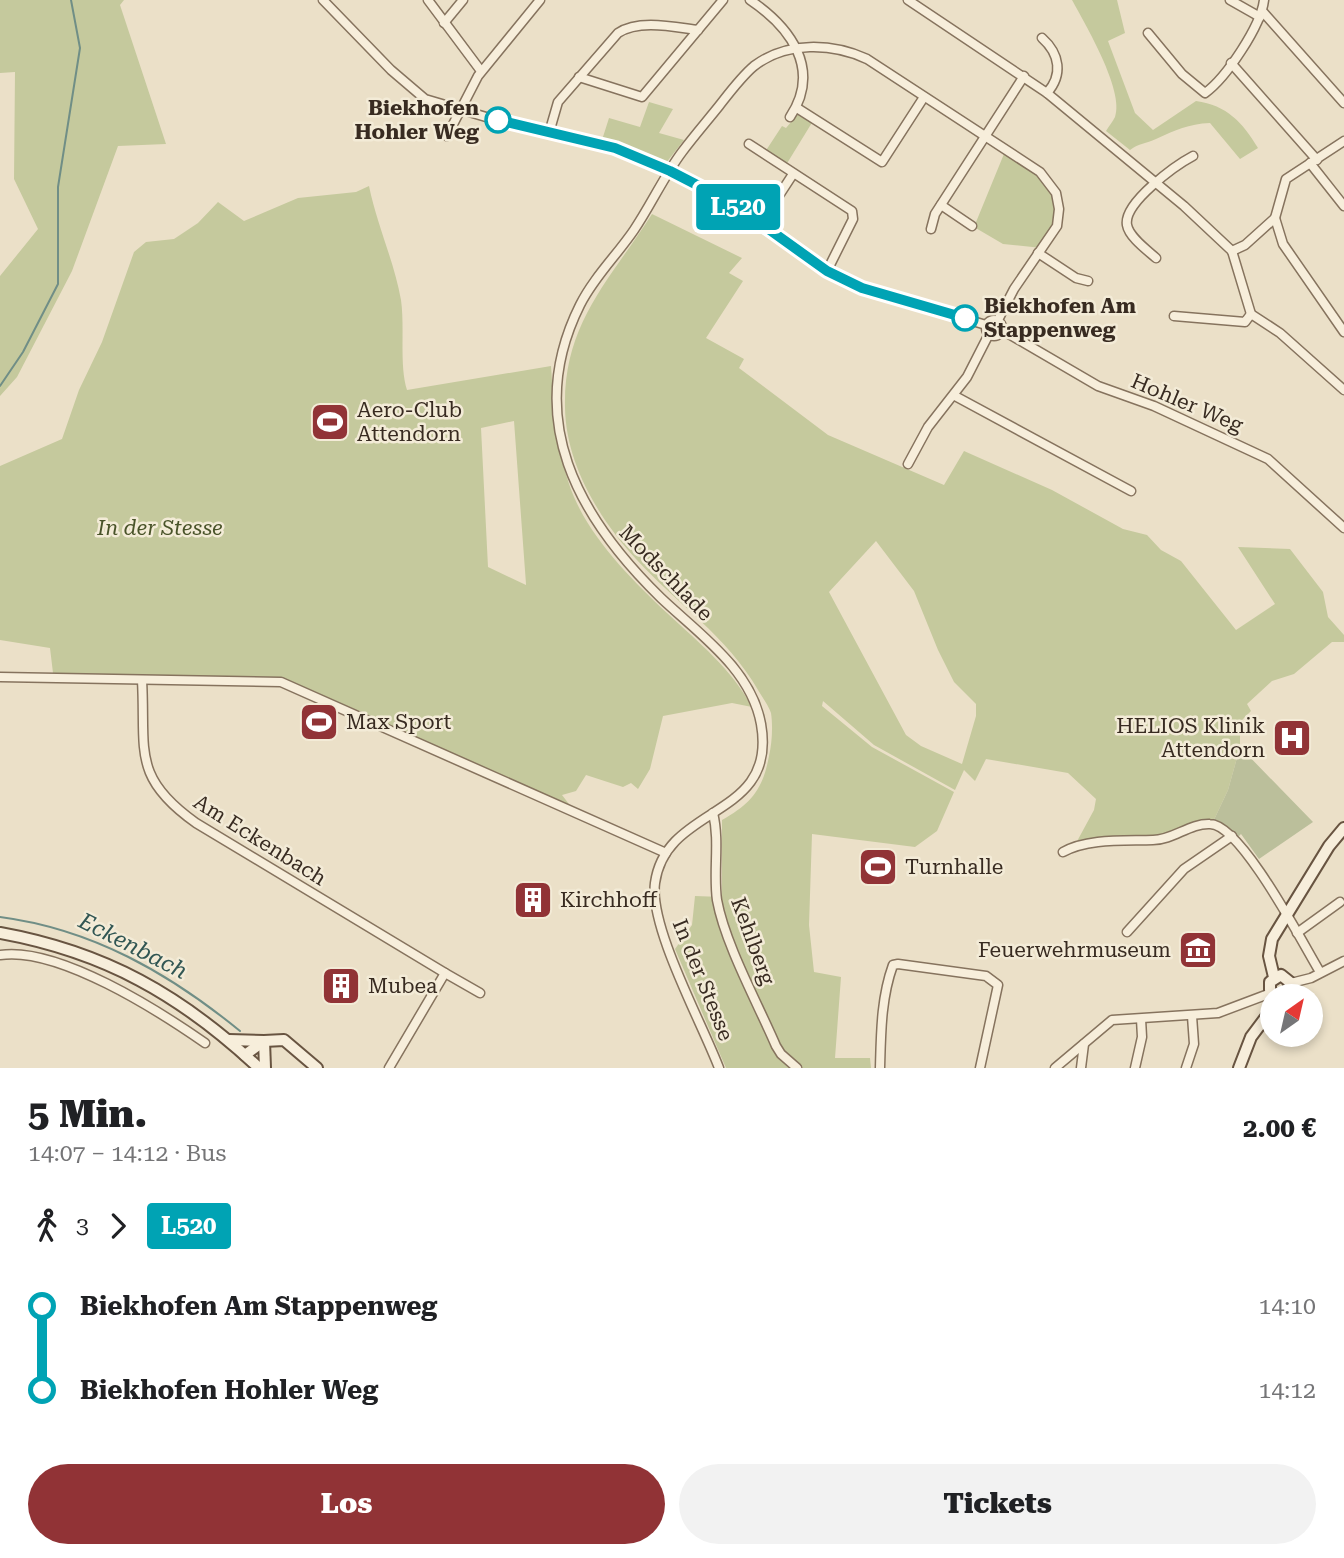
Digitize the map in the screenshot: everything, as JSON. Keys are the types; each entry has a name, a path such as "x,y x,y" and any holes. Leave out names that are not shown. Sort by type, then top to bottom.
{"main road":[{"path":"1270,984 1274,976 1270,947 1286,915 1344,828"},
{"path":"0,933 72,950 127,971 158,988 226,1039 258,1068"},
{"path":"1274,976 1284,976 1291,983"},
{"path":"1238,1068 1251,1037 1260,1025"},
{"path":"226,1039 284,1040 317,1068"},
{"path":"245,1055 264,1041"},
{"path":"264,1041 265,1068"}],"street":[{"path":"323,0 420,95 430,101 460,107 520,127 615,148 670,171 732,203 827,271 862,288 986,325"},
{"path":"428,0 481,71"},
{"path":"443,23 463,0"},
{"path":"447,136 481,71 540,0"},
{"path":"579,77 642,97 723,0"},
{"path":"750,0 780,22 797,49 802,85 797,108 790,117"},
{"path":"908,0 1047,93 1232,251 1251,314 1280,332 1344,390"},
{"path":"1230,0 1261,14 1344,103"},
{"path":"1147,33 1201,91 1208,92 1231,63 1261,14 1264,0"},
{"path":"549,133 558,102 618,33 627,27 698,30"},
{"path":"1042,38 1055,52 1058,65 1057,79 1047,93"},
{"name":"Modschlade","path":"666,853 683,831 732,803 748,785 758,766 762,728 757,706 731,664 648,585 595,522 573,480 560,435 557,410 564,349 582,302 633,232 682,151 745,75 765,59 797,49 822,46 850,51 924,97 1040,172 1056,193 1059,209 1057,226 998,320"},
{"path":"1231,63 1313,162 1344,206"},
{"path":"931,229 941,205 1024,76"},
{"path":"797,108 882,162 924,97"},
{"path":"1232,251 1252,240 1275,218 1286,179 1344,141"},
{"path":"749,144 854,215 827,271"},
{"path":"1156,258 1127,226 1133,208 1155,183 1175,166 1193,156"},
{"path":"761,223 793,174"},
{"path":"941,205 972,226"},
{"path":"1275,218 1283,244 1344,332"},
{"path":"1038,253 1076,278 1088,281"},
{"path":"1174,316 1245,322 1251,314"},
{"path":"986,325 992,319 998,320 1002,330 997,336 989,334"},
{"path":"908,464 928,427 955,396 989,334 986,325"},
{"name":"Hohler Weg","path":"1002,330 1097,386 1175,416 1268,458 1344,528"},
{"path":"955,396 1131,491"},
{"path":"0,677 287,684 666,853"},
{"name":"Am Eckenbach","path":"142,680 148,772 167,800 226,842 480,993"},
{"name":"Kehlberg","path":"713,813 718,833 717,900 731,941 776,1046 797,1068"},
{"path":"1063,852 1075,845 1163,839 1212,824 1232,835 1245,849 1320,972"},
{"path":"1127,932 1184,869 1232,835"},
{"name":"In der Stesse","path":"666,853 654,884 657,911 668,945 719,1068"},
{"path":"1297,933 1340,902"},
{"path":"0,955 18,955 80,972 152,1009 205,1043"},
{"path":"1291,983 1344,961"},
{"path":"880,1068 886,990 893,965 898,964 986,976 995,981 998,985 980,1068"},
{"path":"389,1068 445,973"},
{"path":"1055,1068 1112,1020 1192,1016 1230,1010 1260,999"},
{"path":"1186,1068 1194,1044 1192,1016"},
{"path":"1135,1068 1142,1037 1141,1019"},
{"path":"1081,1068 1084,1044"}],"green space":[{"path":"0,0 124,0 120,5 166,144 118,146 72,271 17,377 0,396 0,276 38,229 14,179 15,72 0,73"},
{"path":"1072,0 1117,0 1125,33 1108,41 1135,113 1153,130 1196,101 1217,107 1233,117 1258,148 1240,159 1210,123 1182,128 1130,150 1106,131 1115,117 1117,105 1114,91 1102,58"},
{"path":"649,102 673,109 659,133 684,140 666,163 602,140 609,118 640,127"},
{"path":"801,114 813,121 786,165 765,152 782,126 786,128"},
{"path":"1006,149 1027,163 1045,180 1057,200 1057,225 1042,248 1003,244 974,227"},
{"name":"In der Stesse","path":"369,186 398,286 402,311 403,369 407,390 551,366 560,449 568,481 582,513 615,560 724,668 752,707 732,703 663,716 650,769 638,789 631,783 623,787 586,775 576,791 562,795 572,808 281,679 53,673 50,648 0,640 0,466 62,439 79,390 102,342 134,252 146,242 174,239 198,223 218,202 244,221 298,198 356,192","holes":["514,421 526,585 488,567 481,428"]},
{"path":"652,214 742,258 729,273 743,281 706,338 744,359 739,368 828,435 944,485 964,451 1052,490 1123,529 1147,535 1161,550 1181,561 1236,630 1275,604 1238,547 1290,549 1323,592 1328,617 1344,635 1344,642 1332,642 1294,674 1272,681 1247,704 1251,711 1240,722 1240,747 1228,790 1212,824 1163,839 1075,845 1094,810 1096,799 1068,773 986,759 975,781 964,770 955,790 874,745 823,701 822,706 872,747 954,792 937,831 915,847 812,834 809,925 814,972 841,977 835,1058 870,1058 871,1068 726,1068 675,949 692,925 695,896 722,897 722,820 741,808 759,787 770,751 772,723 767,704 732,653 636,559 609,526 587,490 571,450 565,408 566,378 572,351 592,304","holes":["876,541 914,591 954,682 976,704 976,716 962,764 921,746 906,735 829,592"]},
{"path":"1240,747 1313,822 1259,859 1241,834 1236,839 1212,824 1228,790"}],"waterway":[{"path":"0,386 23,352 58,284 58,187 80,48 71,0"},
{"name":"Eckenbach","path":"0,917 66,932 128,957 185,990 240,1031"}],"bus line":[{"name":"L520","path":"498,120 615,148 670,171 732,203 827,271 862,288 965,318"}],"place":[{"name":"Biekhofen Hohler Weg","path":"498,120"},
{"name":"Biekhofen Am Stappenweg","path":"965,318"},
{"name":"Aero-Club Attendorn","path":"330,422"},
{"name":"Max Sport","path":"319,722"},
{"name":"HELIOS Klinik Attendorn","path":"1292,738"},
{"name":"Turnhalle","path":"878,867"},
{"name":"Kirchhoff","path":"533,900"},
{"name":"Feuerwehrmuseum","path":"1198,950"},
{"name":"Mubea","path":"341,986"}]}
